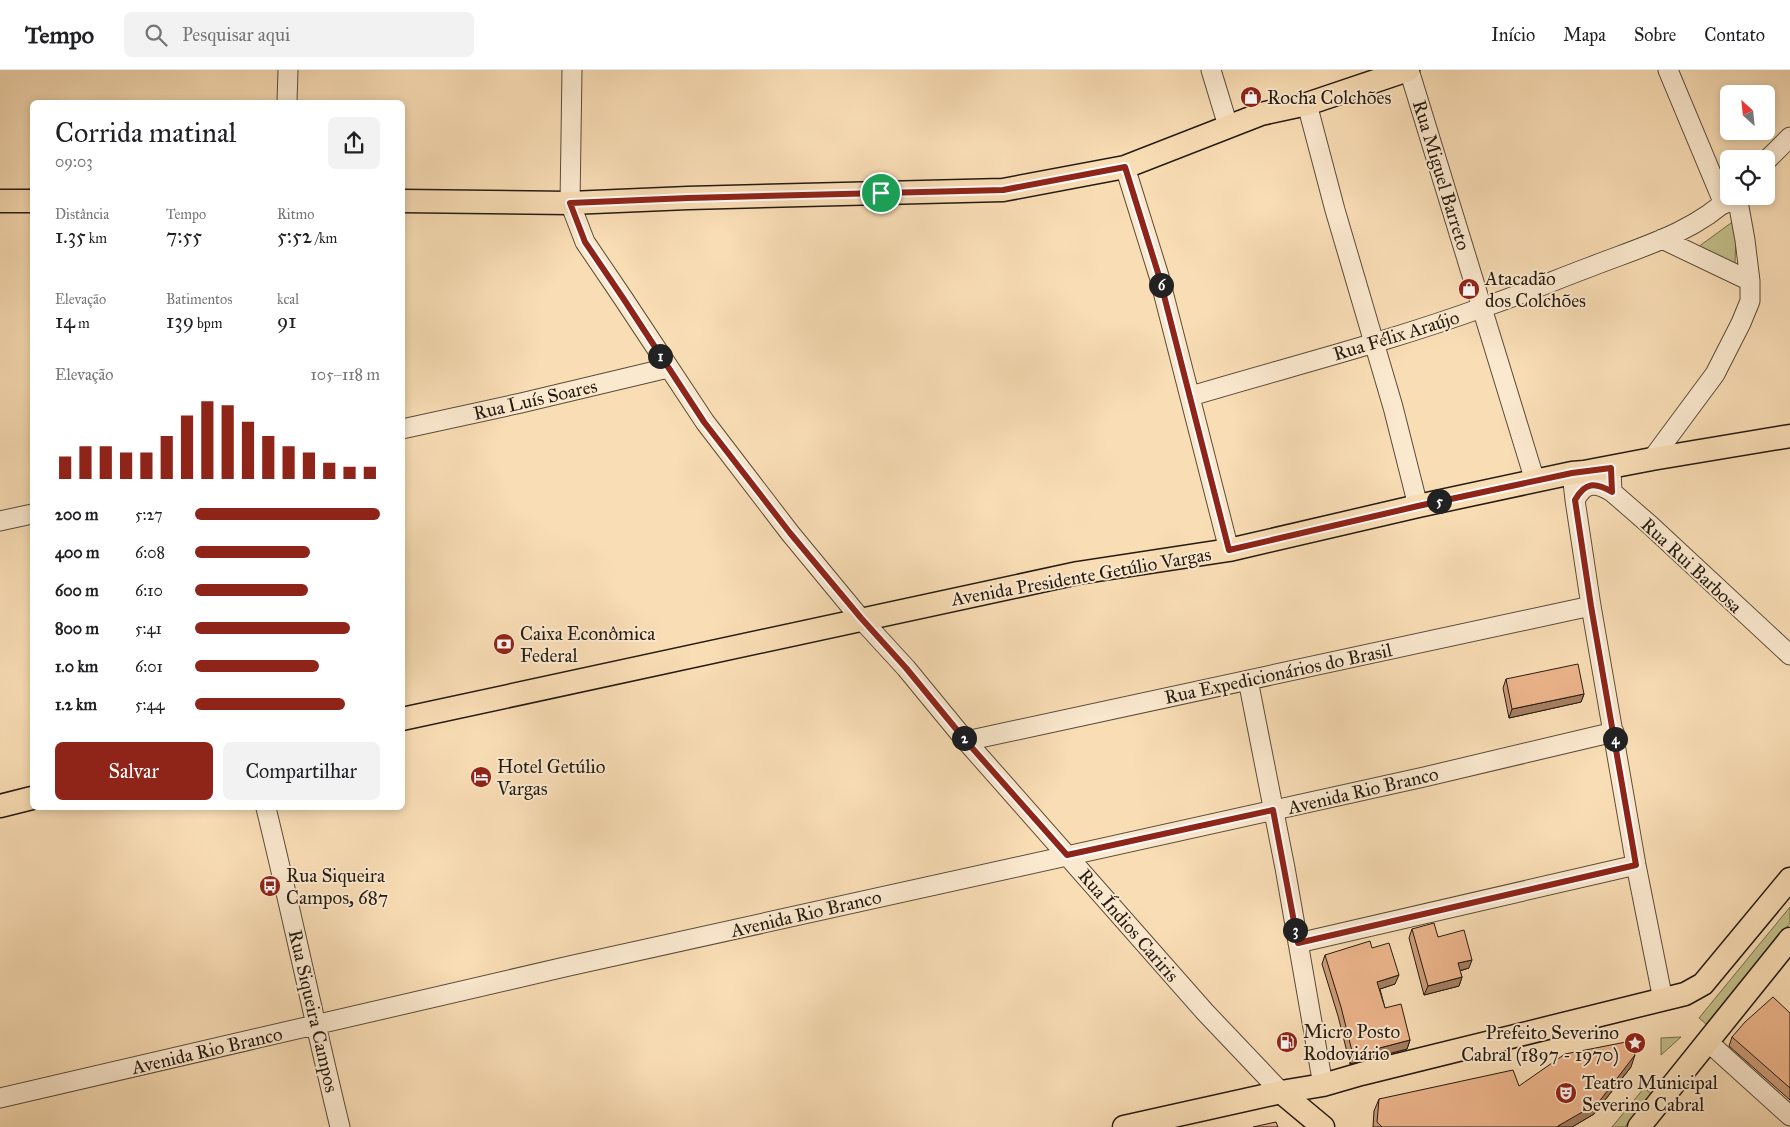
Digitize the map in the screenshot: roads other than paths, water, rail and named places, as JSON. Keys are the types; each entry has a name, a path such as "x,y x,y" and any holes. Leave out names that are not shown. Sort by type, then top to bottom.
{"main road":[{"path":"405,202 570,203 1003,190 1125,167 1261,114 1307,104 1408,70"},
{"path":"0,202 30,201"},
{"name":"Avenida Presidente Getúlio Vargas","path":"405,718 861,618 1078,573 1229,550 1418,506 1572,473 1611,468 1652,459 1790,436"},
{"path":"0,806 30,798"},
{"path":"1124,1127 1281,1092 1323,1085 1376,1070 1685,994 1703,984 1790,879"},
{"path":"1639,1127 1790,939"},
{"path":"1281,1092 1323,1127"}],"street":[{"path":"287,100 288,70"},
{"path":"570,203 572,70"},
{"path":"1211,70 1228,126"},
{"name":"Rua Miguel Barreto","path":"1408,70 1535,481"},
{"path":"1668,70 1720,176"},
{"path":"1307,104 1335,210 1394,407 1418,506"},
{"path":"1775,152 1790,137"},
{"path":"1125,167 1159,276 1229,550"},
{"name":"Rua Índios Cariris","path":"570,203 585,242 668,368 704,422 790,533 966,741 1205,1012 1281,1092"},
{"name":"Rua Félix Araújo","path":"1191,396 1483,308 1662,239 1691,226 1722,205"},
{"path":"1652,459 1715,374 1750,301 1750,281 1745,240 1733,205"},
{"path":"1662,239 1750,281"},
{"name":"Rua Luís Soares","path":"405,428 668,368"},
{"path":"1611,468 1612,492"},
{"path":"1572,473 1591,606 1636,865 1663,1000"},
{"path":"1575,500 1580,490 1590,485 1600,485 1612,492"},
{"name":"Rua Rui Barbosa","path":"1612,492 1790,655"},
{"path":"0,521 30,514"},
{"name":"Rua Expedicionários do Brasil","path":"966,741 1591,606"},
{"path":"1248,680 1323,1085"},
{"name":"Avenida Rio Branco","path":"0,1098 578,964 1424,777 1614,732"},
{"name":"Rua Siqueira Campos","path":"266,810 340,1127"},
{"path":"1298,943 1636,865"},
{"path":"1708,1041 1790,1116"}],"place":[{"name":"Rocha Colchões","path":"1251,97"},
{"name":"Atacadão dos Colchões","path":"1469,289"},
{"name":"Caixa Econômica Federal","path":"504,644"},
{"name":"Hotel Getúlio Vargas","path":"481,777"},
{"name":"Rua Siqueira Campos, 687","path":"270,886"},
{"name":"Micro Posto Rodoviário","path":"1287,1042"},
{"name":"Prefeito Severino Cabral (1897 - 1970)","path":"1635,1043"},
{"name":"Teatro Municipal Severino Cabral","path":"1566,1093"}]}
